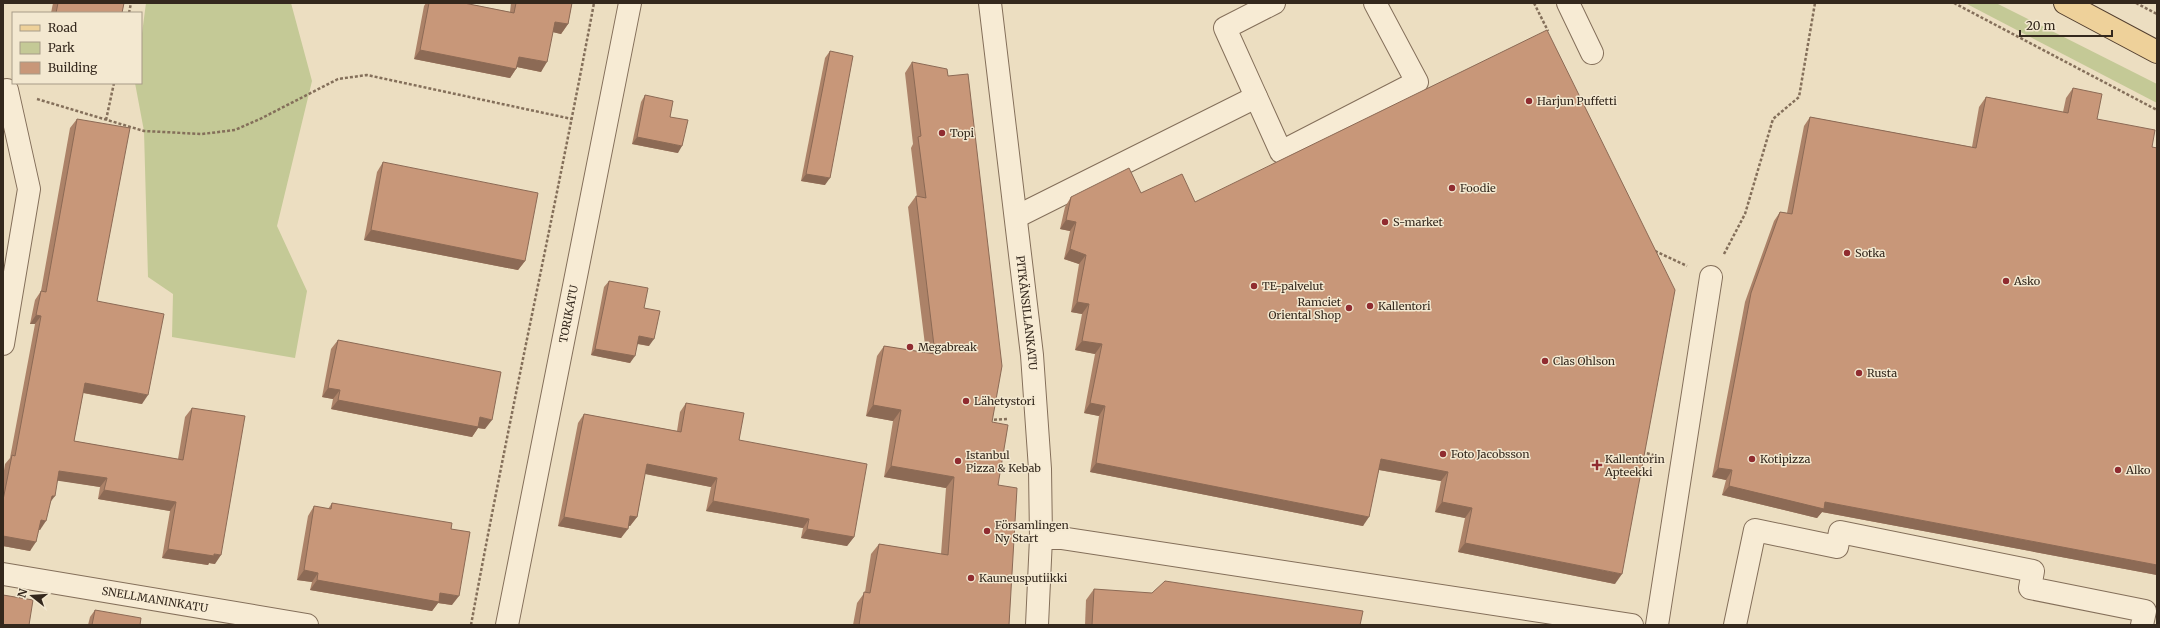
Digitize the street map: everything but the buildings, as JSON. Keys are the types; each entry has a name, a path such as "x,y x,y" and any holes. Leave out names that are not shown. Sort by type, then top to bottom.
{"main road":[{"path":"2065,3 2157,52"}],"street":[{"name":"TORIKATU","path":"507,625 630,3"},
{"name":"PITKÄNSILLANKATU","path":"990,3 1032,355 1040,469 1041,538 1037,625"},
{"path":"1274,3 1225,28 1281,152 1417,82 1375,3"},
{"path":"1568,3 1592,53"},
{"path":"3,344 29,189 7,90"},
{"path":"1016,217 1256,97"},
{"path":"1657,625 1711,277"},
{"path":"1735,625 1755,530 1837,547 1840,532 2034,571 2030,588 2145,612 2142,625"},
{"path":"1041,538 1061,538 1632,625"},
{"name":"SNELLMANINKATU","path":"3,574 307,625"}],"path":[{"path":"471,625 500,468 572,119 594,3"},
{"path":"1534,3 1548,32"},
{"path":"1652,245 1656,252 1711,277 1745,214 1773,119 1799,97 1815,3"},
{"path":"1954,3 2157,110"},
{"path":"2136,3 2157,14"},
{"path":"7,90 144,131 202,134 235,130 260,119 338,79 367,75 572,119"},
{"path":"106,120 114,84"},
{"path":"986,420 1007,419"}],"green space":[{"path":"146,3 291,3 312,81 277,226 307,291 295,358 172,337 173,294 148,277 144,131 135,84 142,84 142,33"},
{"path":"1965,3 1996,3 2157,84 2157,103"}],"place":[{"name":"Harjun Puffetti","path":"1529,101"},
{"name":"Topi","path":"942,133"},
{"name":"Foodie","path":"1452,188"},
{"name":"S-market","path":"1385,222"},
{"name":"Sotka","path":"1847,253"},
{"name":"Asko","path":"2006,281"},
{"name":"TE-palvelut","path":"1254,286"},
{"name":"Kallentori","path":"1370,306"},
{"name":"Ramciet Oriental Shop","path":"1349,308"},
{"name":"Megabreak","path":"910,347"},
{"name":"Clas Ohlson","path":"1545,361"},
{"name":"Rusta","path":"1859,373"},
{"name":"Lähetystori","path":"966,401"},
{"name":"Foto Jacobsson","path":"1443,454"},
{"name":"Kotipizza","path":"1752,459"},
{"name":"Istanbul Pizza & Kebab","path":"958,461"},
{"name":"Kallentorin Apteekki","path":"1597,465"},
{"name":"Alko","path":"2118,470"},
{"name":"Församlingen Ny Start","path":"987,531"},
{"name":"Kauneusputiikki","path":"971,578"}]}
